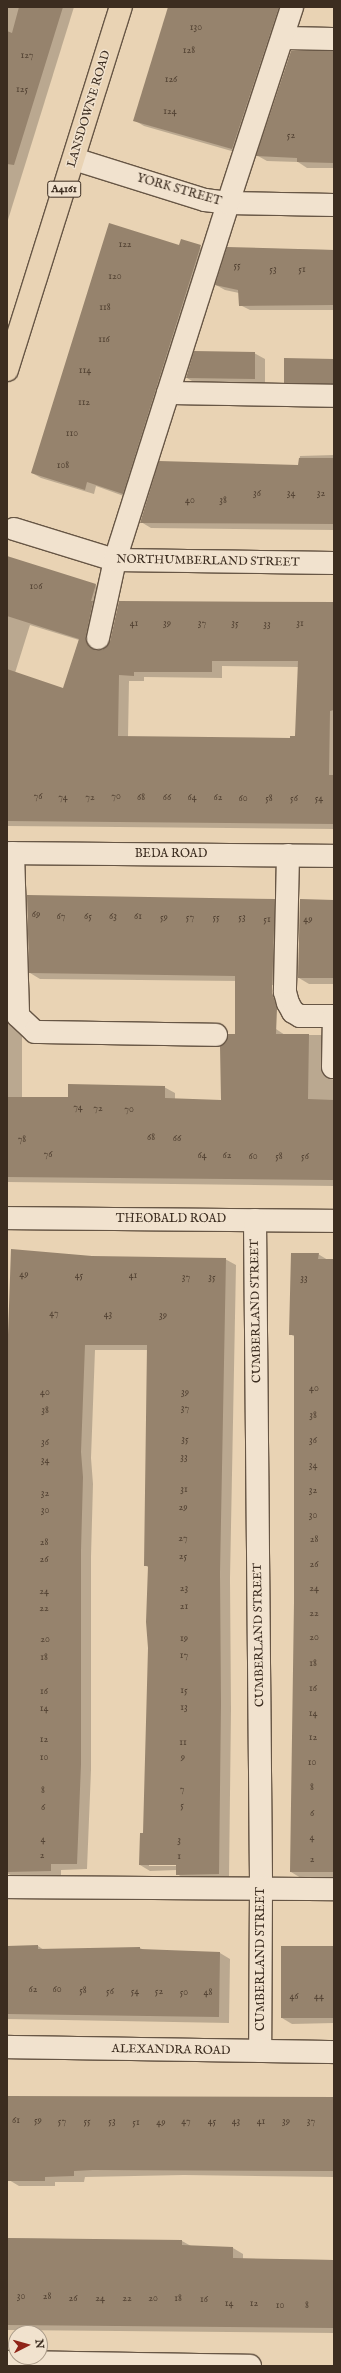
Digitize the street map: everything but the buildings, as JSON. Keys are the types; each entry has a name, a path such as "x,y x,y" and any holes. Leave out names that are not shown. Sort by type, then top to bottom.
{"main road":[{"name":"LANSDOWNE ROAD","path":"7,370 121,7"}],"street":[{"path":"98,638 115,560 228,203 284,38 292,7"},
{"path":"284,38 334,39"},
{"name":"YORK STREET","path":"74,159 205,200 228,203 334,205"},
{"path":"168,393 334,396"},
{"name":"NORTHUMBERLAND STREET","path":"14,529 115,560 334,563"},
{"path":"10,853 18,1016 35,1032 216,1035"},
{"name":"BEDA ROAD","path":"10,853 334,856"},
{"path":"288,855 285,992 288,1003 293,1012 300,1016 334,1016 333,1067"},
{"name":"THEOBALD ROAD","path":"7,1218 334,1221"},
{"name":"CUMBERLAND STREET","path":"255,1220 261,1887 260,2051"},
{"path":"7,1887 261,1887 334,1889"},
{"name":"ALEXANDRA ROAD","path":"7,2047 334,2052"},
{"path":"7,2362 250,2366"}]}
